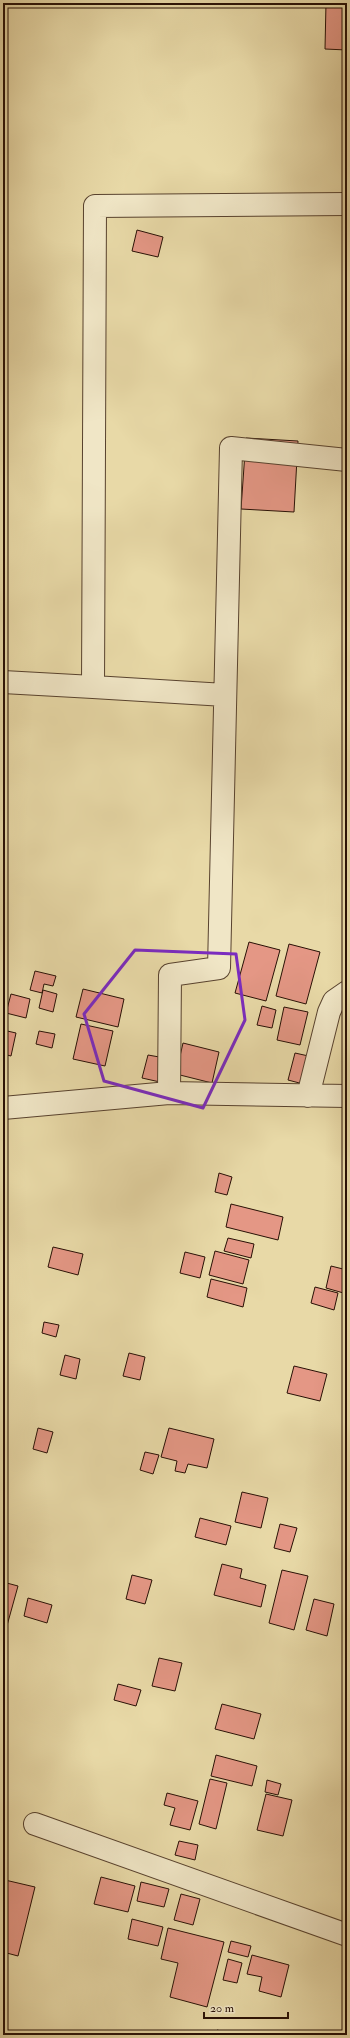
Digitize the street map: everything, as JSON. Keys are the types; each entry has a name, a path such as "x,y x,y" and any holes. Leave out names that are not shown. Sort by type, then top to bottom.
{"street":[{"path":"93,688 95,206 347,204"},
{"path":"170,1093 170,975 219,968 230,448 347,460"},
{"path":"3,682 225,695"},
{"path":"308,1096 329,1012 334,1001 347,992"},
{"path":"3,1108 170,1093 347,1096"},
{"path":"35,1824 347,1935"}],"highlighted area":[{"path":"135,950 236,954 245,1020 203,1108 104,1081 84,1014"}],"building":[{"path":"326,3 347,3 347,50 325,49"},
{"path":"137,230 163,237 158,257 132,251"},
{"path":"246,438 298,441 294,512 241,509"},
{"path":"249,942 280,950 266,1001 235,993"},
{"path":"289,944 320,952 306,1004 276,996"},
{"path":"35,971 56,976 53,986 44,984 42,993 30,990"},
{"path":"83,989 124,999 118,1027 76,1017"},
{"path":"43,990 57,994 53,1012 39,1008"},
{"path":"11,994 30,999 26,1018 6,1013"},
{"path":"262,1006 276,1010 272,1028 257,1025"},
{"path":"284,1007 308,1012 300,1045 277,1040"},
{"path":"81,1024 113,1031 105,1066 73,1059"},
{"path":"3,1030 16,1033 11,1056 3,1054"},
{"path":"39,1031 55,1034 52,1048 36,1044"},
{"path":"183,1043 219,1052 212,1083 176,1074"},
{"path":"295,1053 313,1057 307,1085 288,1080"},
{"path":"148,1055 165,1058 160,1082 142,1078"},
{"path":"219,1173 232,1177 227,1195 215,1192"},
{"path":"231,1204 283,1217 278,1240 226,1227"},
{"path":"228,1238 254,1244 251,1258 224,1251"},
{"path":"53,1247 83,1254 78,1275 48,1267"},
{"path":"215,1251 249,1260 243,1284 209,1275"},
{"path":"185,1252 205,1257 200,1278 180,1273"},
{"path":"331,1266 347,1270 347,1294 326,1288"},
{"path":"211,1279 247,1288 243,1307 207,1297"},
{"path":"315,1287 338,1293 334,1310 311,1303"},
{"path":"44,1322 59,1325 56,1337 42,1333"},
{"path":"129,1353 145,1357 140,1380 123,1376"},
{"path":"65,1355 80,1359 76,1379 60,1375"},
{"path":"294,1366 327,1374 320,1401 287,1393"},
{"path":"38,1428 53,1432 47,1453 33,1449"},
{"path":"169,1428 214,1439 207,1468 188,1464 185,1473 175,1471 177,1461 161,1457"},
{"path":"145,1452 159,1455 153,1474 140,1470"},
{"path":"242,1492 268,1498 261,1528 235,1522"},
{"path":"200,1518 231,1526 226,1545 195,1537"},
{"path":"280,1524 297,1528 290,1552 274,1548"},
{"path":"222,1564 242,1569 240,1578 266,1585 261,1607 214,1595"},
{"path":"282,1570 308,1576 294,1630 269,1623"},
{"path":"132,1575 152,1580 145,1604 126,1599"},
{"path":"3,1582 18,1586 3,1640"},
{"path":"28,1598 52,1605 47,1623 24,1616"},
{"path":"314,1599 334,1604 327,1636 306,1630"},
{"path":"159,1658 182,1663 175,1691 152,1686"},
{"path":"118,1684 141,1690 136,1706 114,1700"},
{"path":"222,1704 261,1714 254,1739 215,1729"},
{"path":"216,1755 257,1766 252,1786 211,1776"},
{"path":"210,1779 227,1783 216,1829 199,1824"},
{"path":"267,1780 281,1784 278,1795 265,1792"},
{"path":"167,1793 198,1801 190,1830 170,1825 175,1808 164,1805"},
{"path":"266,1794 292,1800 283,1836 257,1830"},
{"path":"179,1841 198,1845 195,1860 175,1855"},
{"path":"101,1877 135,1886 128,1912 94,1904"},
{"path":"5,1880 35,1887 18,1956 3,1952 3,1887"},
{"path":"141,1882 169,1889 164,1907 137,1901"},
{"path":"181,1894 200,1899 193,1925 174,1920"},
{"path":"132,1919 163,1927 158,1946 128,1939"},
{"path":"168,1928 224,1942 207,2007 170,1997 178,1963 161,1959"},
{"path":"231,1941 251,1946 248,1957 228,1952"},
{"path":"252,1955 289,1965 281,1997 259,1991 262,1977 247,1974"},
{"path":"228,1959 242,1963 237,1983 223,1980"},
{"path":"217,2030 237,2035 215,2035"}]}
